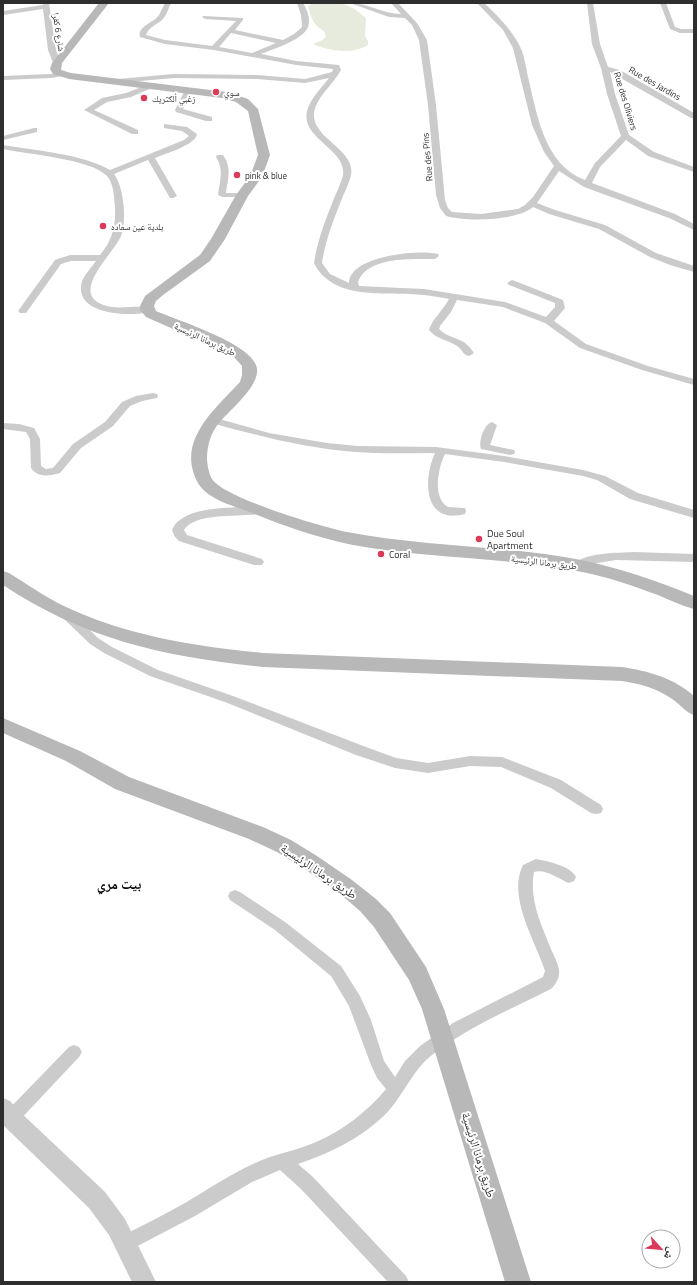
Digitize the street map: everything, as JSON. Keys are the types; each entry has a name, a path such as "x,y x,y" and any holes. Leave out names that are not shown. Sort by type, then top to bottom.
{"main road":[{"path":"104,3 58,69 118,81 155,85 238,98 250,105 254,111 264,155 256,177 242,195 205,258 150,299 147,310"},
{"name":"طريق برمانا الرئيسية","path":"147,310 150,314 230,348 247,361 249,367 249,379 240,391 212,420 205,430 199,454 200,467 204,478 209,486 219,492 259,510 304,526 355,540 579,566 620,575 694,603"},
{"path":"3,577 33,597 66,614 126,637 204,653 263,660 622,674 642,677 663,685 682,696 694,708"},
{"name":"طريق برمانا الرئيسية","path":"3,725 73,756 122,783 236,825 277,842 345,886 368,905 382,920 398,942 425,988 518,1282"}],"street":[{"path":"168,3 161,16 147,27 142,33 142,36 165,42 214,48 303,64 334,66 337,70 312,108 310,118 321,136 346,162 348,169 330,219 318,263 321,269 331,279 356,289 413,291 505,305 548,321 580,345 645,368 694,382"},
{"path":"253,55 298,35 304,29 305,15 300,3"},
{"path":"352,3 391,16 407,16"},
{"name":"Rue des Pins","path":"394,3 419,29 423,40 432,105 440,195 444,208 450,214 456,216 493,215 518,212 531,203"},
{"path":"480,3 504,28 517,48 541,139 558,167 563,172 577,180 589,181 672,216 694,227"},
{"name":"Rue des Oliviers","path":"590,3 596,44 605,68 611,94 625,136 651,154 694,170"},
{"path":"664,3 672,28 694,31"},
{"name":"شارع 6 كفرا","path":"46,5 52,50 58,69"},
{"path":"3,13 46,5"},
{"path":"205,18 240,18 240,20 214,48"},
{"path":"230,31 282,42"},
{"name":"Rue des Jardins","path":"605,68 614,71 694,116"},
{"path":"3,78 51,76 58,69"},
{"path":"118,81 174,76 257,77 305,81 335,74"},
{"path":"135,132 88,110 105,100 128,95 155,85"},
{"path":"189,90 179,108 180,111 209,119"},
{"path":"109,173 187,142 194,137 193,134 187,130 167,126"},
{"path":"3,138 34,130"},
{"path":"589,181 610,151 625,136"},
{"path":"3,147 77,161 101,168 109,173 115,182 118,192 118,231 90,275 84,287 85,296 94,304 114,310 147,310"},
{"path":"150,157 158,168 173,196"},
{"path":"220,157 224,161 226,176 222,195 242,195"},
{"path":"558,167 531,203 552,212 602,227 653,255 694,269"},
{"path":"356,289 353,282 354,276 357,272 372,263 393,259 435,256"},
{"path":"23,311 58,262 79,258 102,258"},
{"path":"512,283 559,301 560,308 548,321"},
{"path":"454,297 448,310 435,326 434,330 438,335 464,345 469,353"},
{"path":"3,426 19,427 30,430 35,439 36,468 43,472 51,473 59,468 83,441 108,424 126,404 140,398 153,396"},
{"path":"212,420 268,436 327,446 364,450 442,451 510,460 571,471 602,478 634,496 694,514"},
{"path":"492,425 485,442 485,447 564,462 569,466 571,471"},
{"path":"442,451 436,461 433,473 436,502 438,506 444,510 452,512 461,511"},
{"path":"258,562 183,538 179,534 178,530 180,525 187,520 203,516 259,510"},
{"path":"579,566 586,561 602,557 694,558"},
{"path":"66,614 94,641 108,650 154,673 230,698 361,751 395,763 428,768 470,761 502,762 556,784 596,809"},
{"path":"126,1243 189,1210 260,1169 319,1149 340,1138 364,1121 384,1104 396,1089 410,1066 425,1051 476,1019 542,986 550,980 552,976 551,967 529,909 526,876 528,869 536,865 552,868 569,877"},
{"path":"235,896 280,926 336,971 342,978 363,1019 378,1067 386,1080 396,1089"},
{"path":"74,1052 7,1113 97,1200 117,1227 144,1282"},
{"path":"283,1162 307,1183 400,1282"}],"shaded area":[{"path":"313,3 336,3 347,5 359,12 366,18 365,36 368,41 368,45 355,50 340,51 326,49 313,44 326,37 324,31 315,24 311,18 308,6"}],"place":[{"name":"سوي","path":"216,92"},
{"name":"زغبي ألكتريك","path":"144,98"},
{"name":"pink & blue","path":"237,175"},
{"name":"بلدية عين سعاده","path":"103,226"},
{"name":"Due Soul Apartment","path":"479,539"},
{"name":"Coral","path":"381,554"}],"district":[{"name":"بيت مري","path":"119,883"}]}
